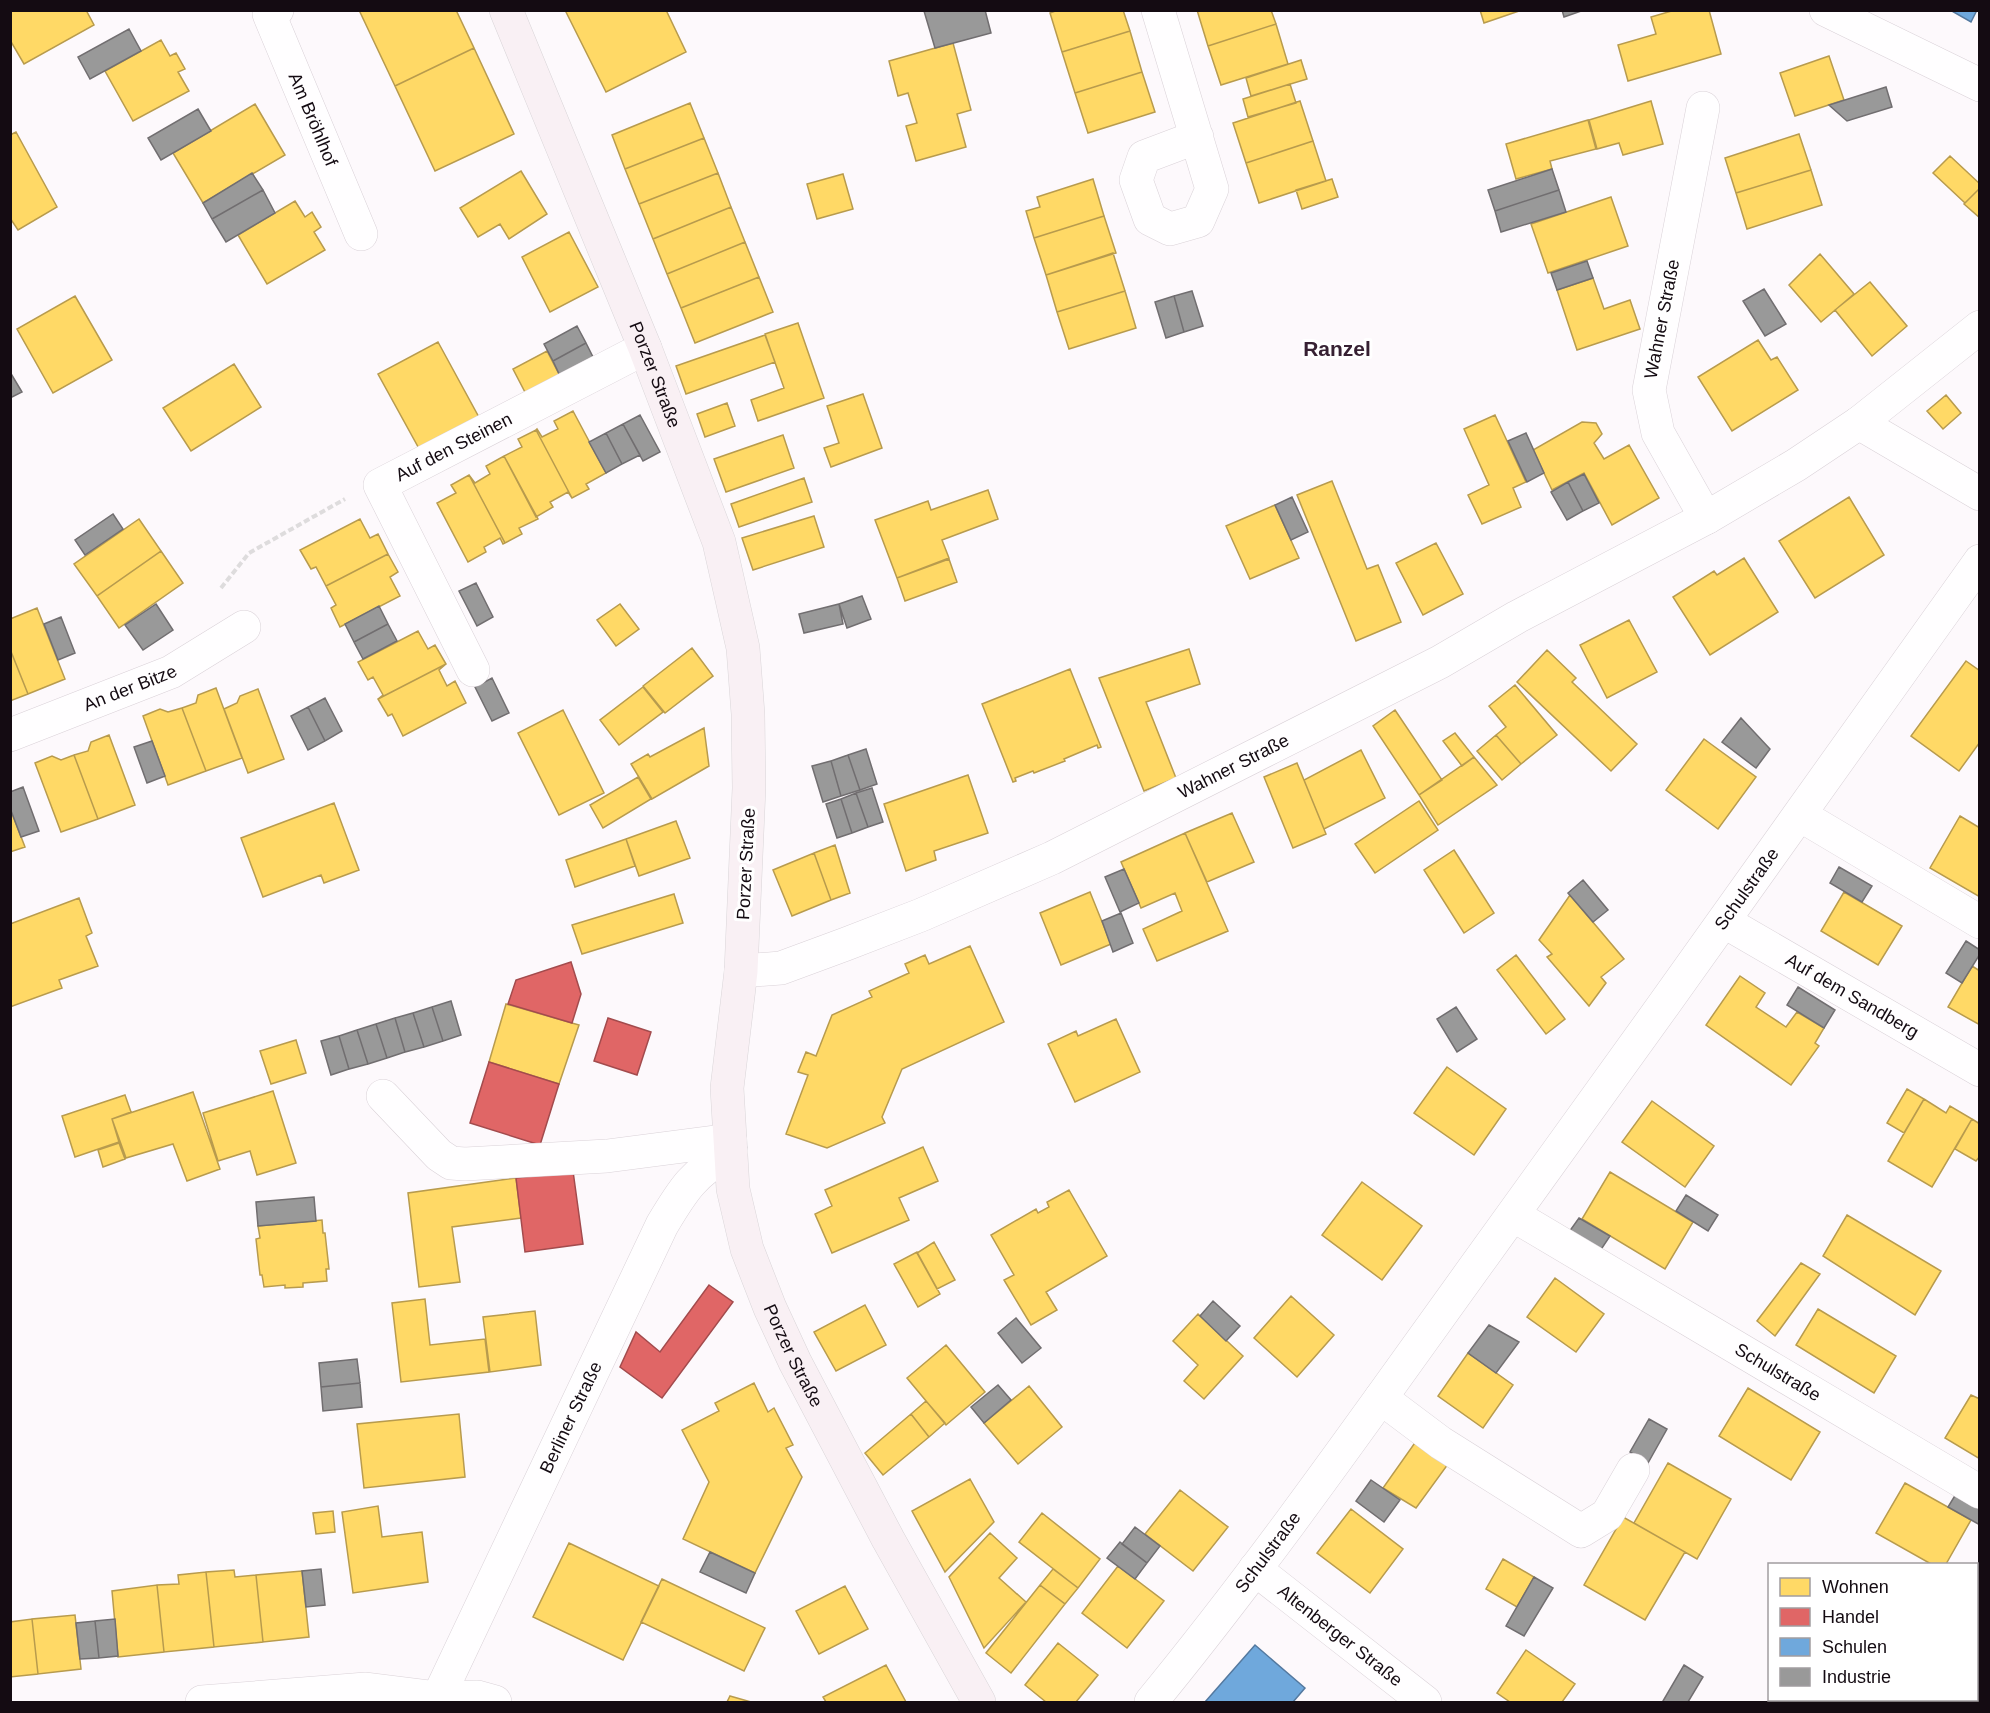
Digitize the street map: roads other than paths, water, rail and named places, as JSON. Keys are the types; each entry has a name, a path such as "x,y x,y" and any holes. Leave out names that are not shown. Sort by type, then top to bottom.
{"main road":[{"name":"Porzer Straße","path":"506,10 645,348 719,542 743,648 748,714 749,788 741,971 727,1088 733,1189 747,1249 770,1308 795,1362 972,1695"}],"street":[{"name":"Am Bröhlhof","path":"277,10 268,14 361,234"},
{"path":"1158,10 1197,137"},
{"path":"1826,10 1980,85"},
{"name":"Wahner Straße","path":"1703,108 1649,390 1658,433 1706,518"},
{"name":"Wahner Straße","path":"741,971 782,968 921,915 1052,858 1440,662 1516,617 1706,518 1796,465 1859,423 1980,327"},
{"name":"Auf den Steinen","path":"473,670 380,484 645,348"},
{"path":"1859,423 1980,494"},
{"name":"Schulstraße","path":"1151,1702 1255,1569 1381,1398 1725,922 1980,561"},
{"name":"An der Bitze","path":"10,735 171,672 244,627"},
{"path":"1800,816 1980,922"},
{"name":"Auf dem Sandberg","path":"1725,922 1980,1070"},
{"path":"383,1096 439,1155 451,1163 607,1156 730,1146"},
{"name":"Berliner Straße","path":"437,1700 662,1225 692,1178 730,1146"},
{"name":"Schulstraße","path":"1513,1215 1980,1492"},
{"path":"1381,1398 1441,1443 1581,1531 1607,1515 1633,1470"},
{"name":"Altenberger Straße","path":"1255,1569 1425,1702"},
{"path":"202,1702 366,1689 437,1700 477,1697 495,1702"}],"district":[{"name":"Ranzel","path":"1337,349"}]}
